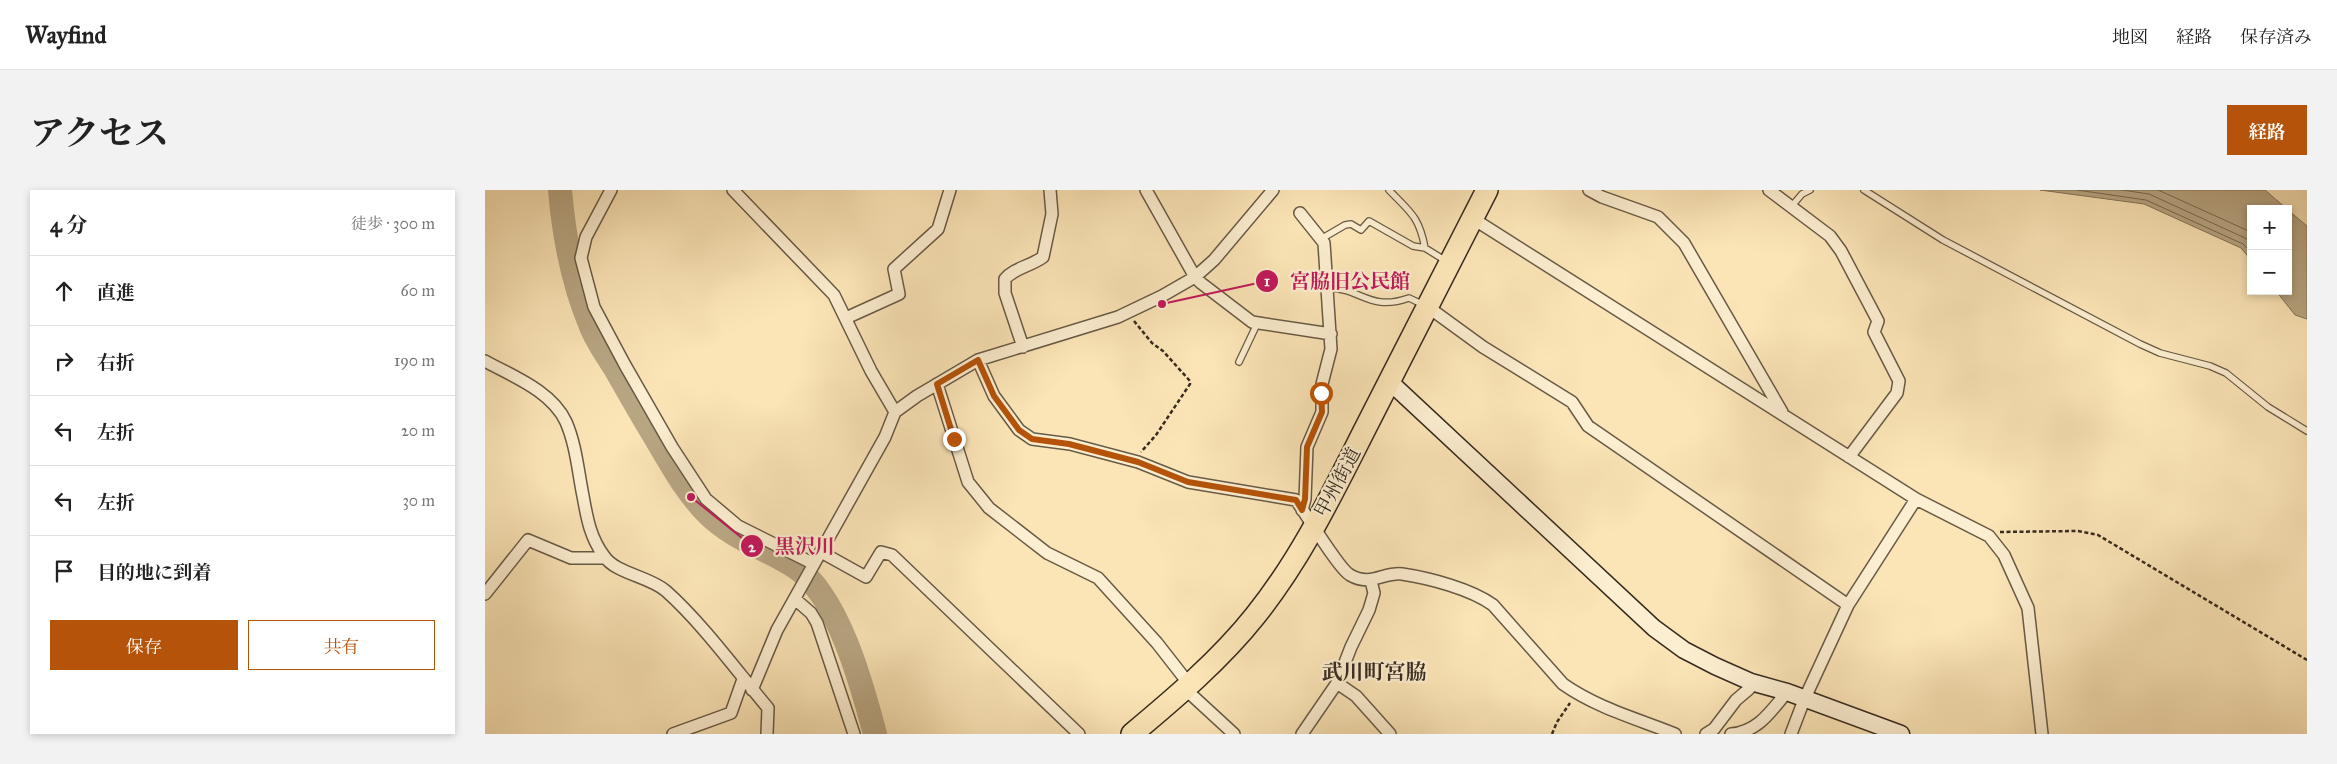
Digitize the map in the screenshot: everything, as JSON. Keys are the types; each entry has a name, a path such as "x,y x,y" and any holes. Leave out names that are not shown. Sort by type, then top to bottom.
{"highway":[{"name":"甲州街道","path":"1132,734 1187,686 1254,617 1281,580 1308,518 1389,381 1487,190"}],"street":[{"path":"611,190 586,237 581,258 594,306 620,356 672,447 706,499 738,526 812,568"},
{"path":"733,190 826,285 840,304 871,371 895,412"},
{"path":"846,318 899,294 894,270 938,229 950,190"},
{"path":"1023,347 1005,293 1005,279 1009,274 1034,264 1043,258 1052,214 1050,190"},
{"path":"1146,190 1195,277 1246,318 1257,324 1331,334"},
{"path":"752,690 777,630 885,437 895,412 917,396 978,360 1131,312 1195,277 1214,260 1273,190"},
{"path":"1589,190 1602,197 1658,217 1684,243 1783,414"},
{"path":"1769,190 1830,236 1841,251 1878,321 1874,332 1899,381 1897,393 1849,457"},
{"path":"1300,213 1324,243 1324,272 1331,334 1331,349 1322,384 1322,412 1307,447 1305,499 1308,518"},
{"path":"1472,218 1916,499 1989,536 2004,555 2028,608 2042,734"},
{"path":"1428,307 1483,347 1572,402 1588,426 1848,605"},
{"path":"978,360 994,396 1019,430 1032,439 1069,444 1135,461 1188,482 1296,500 1339,565 1349,575 1371,581 1400,574 1480,596 1493,605 1563,684 1577,694 1616,712 1675,734"},
{"path":"485,361 531,386 551,403 565,420 573,441 589,532 605,558 625,571 665,589 682,606 768,708 767,734"},
{"path":"1389,381 1654,628 1692,654 1751,682 1787,692 1804,700 1901,734"},
{"path":"937,384 968,482 989,508 1047,553 1098,578 1157,643 1187,686 1234,734"},
{"path":"1791,734 1804,700 1848,605 1916,499"},
{"path":"485,594 527,540 571,558 605,558"},
{"path":"821,552 866,577 881,552 891,555 1079,734"},
{"path":"1302,734 1337,682 1369,610 1374,593 1371,581"},
{"path":"796,597 817,623 854,734"},
{"path":"673,734 731,713 743,678"},
{"path":"1337,682 1356,696 1390,734"},
{"path":"1714,732 1736,700 1749,689 1751,682"},
{"path":"1731,734 1745,733 1760,724 1787,692"}],"lane":[{"path":"1389,190 1416,217 1421,228 1425,248"},
{"path":"1791,207 1802,194 1810,190"},
{"path":"1864,190 1943,240 2140,344 2160,353 2210,366 2226,373 2268,408 2307,431"},
{"path":"1321,239 1345,225 1351,224 1361,230 1369,221 1413,246 1425,248 1449,263"},
{"path":"1327,288 1339,288 1378,303 1396,303 1409,298 1428,307"},
{"path":"1239,362 1257,324"}],"path":[{"path":"1131,312 1136,324 1146,336 1191,381 1156,435 1135,461"},
{"path":"1989,536 1999,532 2078,531 2098,535 2307,660"},
{"path":"1553,734 1557,722 1577,694"}],"water":[{"path":"2040,190 2265,190 2282,205 2247,205 2247,255 2241,248 2144,204"},
{"path":"2292,213 2307,226 2307,319 2295,315 2279,295 2292,295"}],"waterway":[{"path":"560,190 564,226 575,278 585,312 600,344 673,467 700,505 728,530 795,567 810,580 824,598 836,619 846,643 863,691 875,734"}],"place":[{"name":"宮脇旧公民館","path":"1162,304"},
{"name":"黒沢川","path":"691,497"}],"district":[{"name":"武川町宮脇","path":"1374,672"}],"route":[{"path":"954,439 937,384 978,360 994,396 1019,430 1032,439 1069,444 1138,462 1188,482 1296,500 1302,510 1305,499 1307,447 1320,420 1322,412 1321,393"}]}
